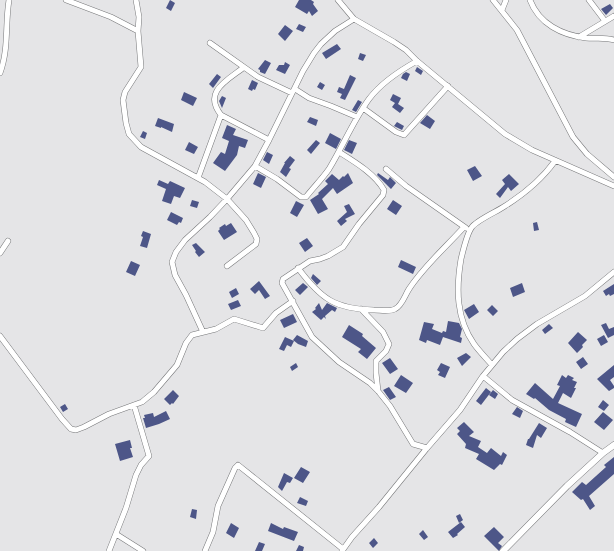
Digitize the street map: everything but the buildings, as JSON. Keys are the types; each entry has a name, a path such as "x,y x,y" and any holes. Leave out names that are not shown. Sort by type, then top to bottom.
{"street":[{"path":"0,73 6,53 7,13 9,0"},
{"path":"66,0 111,17 138,31"},
{"path":"136,0 141,67 125,92 123,100 129,134 141,147 198,178 227,199 246,220 257,239 254,246 227,266"},
{"path":"338,0 354,19 400,46 505,134 532,150 555,161 614,186"},
{"path":"493,0 518,30 536,68 573,137 587,154 614,177"},
{"path":"502,10 506,0"},
{"path":"530,0 537,13 551,27 579,37 614,40"},
{"path":"589,0 605,21"},
{"path":"579,37 614,16"},
{"path":"203,332 175,275 172,262 180,246 227,199 255,166 303,71 321,44 335,31 354,19"},
{"path":"210,43 243,68 258,77 357,117"},
{"path":"0,50 6,53"},
{"path":"255,166 277,179 301,197 305,198 328,170 369,98 388,80 404,68 417,61"},
{"path":"243,68 218,88 214,101 217,110 221,114 269,140"},
{"path":"363,108 396,132 404,134 448,86"},
{"path":"198,178 221,114"},
{"path":"339,152 361,167 378,182 384,192 381,199 359,224 342,247 328,256 310,261 298,268 283,279 282,283 316,341 339,362 370,383 378,391 390,406 412,444 427,448"},
{"path":"492,365 474,344 462,318 457,296 462,255 472,227 476,223 522,195 547,173 555,161"},
{"path":"386,169 406,186 470,231"},
{"path":"298,268 325,298 341,306 361,310 388,310 397,308 409,288 464,227"},
{"path":"0,253 8,241"},
{"path":"205,551 213,532 218,506 235,468 238,466 343,550 352,536 379,507 460,410 492,365 517,339 537,324 585,296 614,272"},
{"path":"0,336 62,419 71,429 76,430 149,397 178,365 188,339 192,336 216,329 234,319 259,328 265,328 274,315 293,301"},
{"path":"361,310 383,332 389,344 386,351 376,361 378,391"},
{"path":"483,376 512,400 570,432 603,454"},
{"path":"109,551 126,508 136,475 141,465 149,456 134,405"},
{"path":"502,551 543,508 603,454 614,446"},
{"path":"116,534 143,551"}]}
